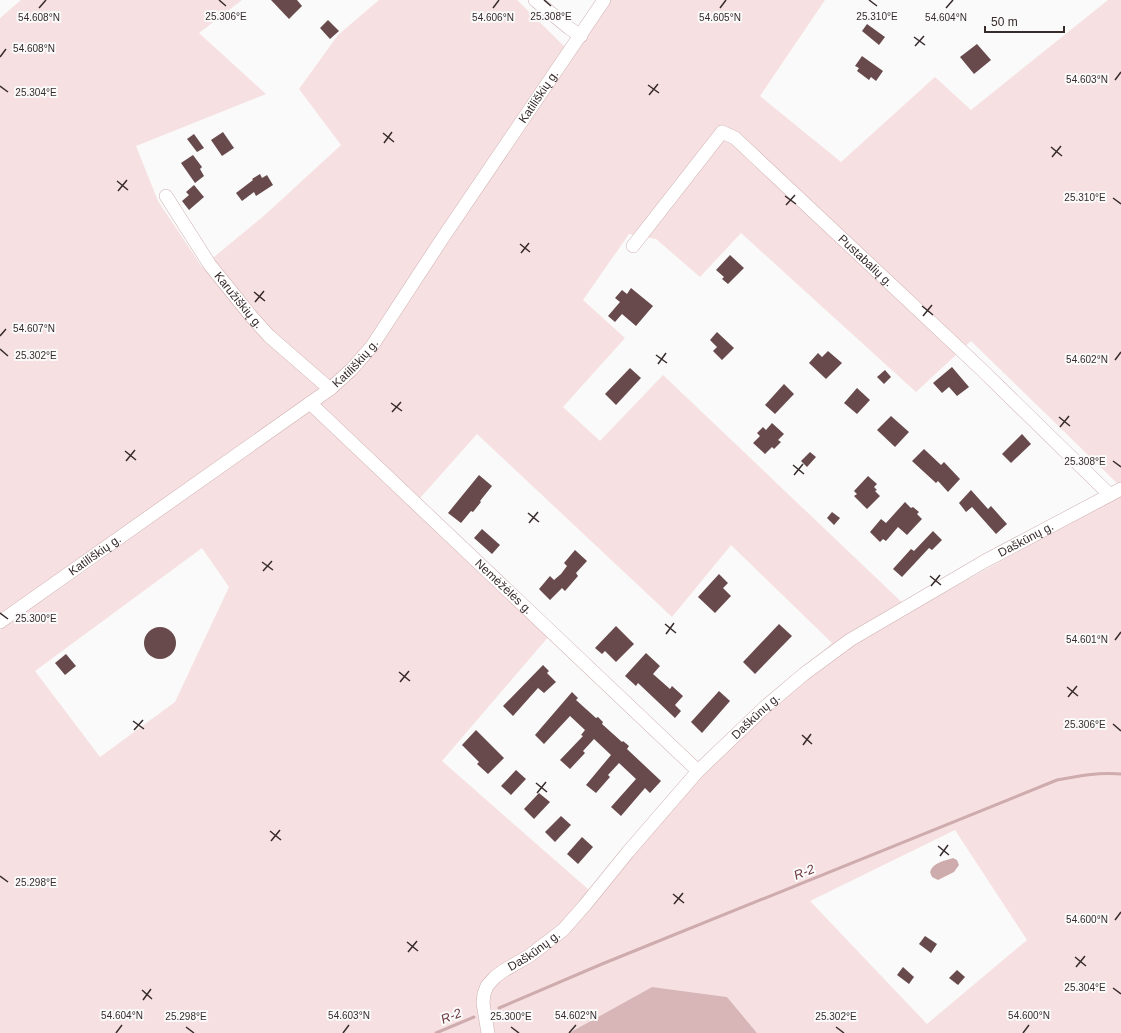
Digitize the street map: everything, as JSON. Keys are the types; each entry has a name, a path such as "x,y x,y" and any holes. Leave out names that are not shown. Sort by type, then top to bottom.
{"street":[{"path":"535,0 581,36"},
{"name":"Katiliškių g.","path":"0,622 330,389 352,370 372,346 442,239 604,0"},
{"name":"Pustabalių g.","path":"633,246 722,132 735,138 980,368 1115,492"},
{"name":"Karužiškių g.","path":"166,196 210,265 251,316 269,336 330,389"},
{"name":"Nemėžėlės g.","path":"310,403 698,771"},
{"name":"Daškūnų g.","path":"488,1033 482,1003 484,994 491,982 503,971 529,956 562,930 581,910 628,852 698,771 771,702 804,674 850,640 985,561 1115,492"}],"shaded area":[{"path":"21,0 242,0 199,33 266,94 136,146 158,201 202,267 266,214 341,145 299,89 338,35 379,0 517,0 566,48 357,356 335,378 0,615 0,18"},
{"path":"609,0 825,0 760,96 841,162 935,77 971,110 1108,0 1121,0 1121,487 971,341 916,392 741,233 700,277 656,239 629,234 583,300 625,338 563,407 600,441 663,375 911,611 1121,494 1121,1033 757,1033 727,997 652,987 569,1033 0,1033 0,630 88,569 335,392 383,340","holes":["477,434 672,617 731,545 832,643 691,770 589,890 442,761 549,636 413,506","202,548 229,587 175,702 100,757 35,671","955,830 1027,940 927,1024 810,901"]},
{"path":"953,858 957,860 959,865 954,872 938,880 932,877 930,872 934,866 940,862"},
{"path":"652,987 727,997 757,1033 569,1033"}],"building":[{"path":"271,0 297,0 302,6 289,19"},
{"path":"328,20 339,31 330,39 320,28"},
{"path":"867,24 885,37 879,45 862,31"},
{"path":"977,44 991,60 974,74 960,57"},
{"path":"862,56 883,71 876,81 871,77 869,80 857,71 859,68 855,66"},
{"path":"223,132 234,148 222,156 211,140"},
{"path":"194,134 204,148 197,152 187,139"},
{"path":"193,155 202,167 200,169 204,176 195,183 181,163"},
{"path":"260,174 262,178 267,175 273,185 256,196 254,192 242,201 236,193"},
{"path":"194,185 204,197 189,210 182,201 189,195 186,192"},
{"path":"730,255 744,268 728,284 722,279 724,277 716,270"},
{"path":"631,288 653,306 636,326 622,314 615,322 608,316 620,302 615,298 622,290 627,294"},
{"path":"717,332 734,348 722,360 713,351 717,347 710,340"},
{"path":"828,351 842,363 826,379 809,363 818,353 822,357"},
{"path":"952,367 969,387 957,396 949,387 942,393 933,383"},
{"path":"630,368 641,378 616,405 605,394"},
{"path":"885,370 891,377 884,384 877,377"},
{"path":"784,384 794,394 775,414 765,405"},
{"path":"857,388 870,400 857,414 844,403"},
{"path":"891,416 909,432 895,447 877,430"},
{"path":"772,423 784,434 778,440 781,442 774,449 772,447 765,454 753,443 760,436 757,433 763,427 766,430"},
{"path":"1022,434 1031,444 1011,463 1002,454"},
{"path":"924,449 941,465 944,462 960,479 948,492 938,481 936,483 912,461"},
{"path":"810,452 816,457 807,467 801,461"},
{"path":"479,475 492,486 473,512 471,511 461,523 448,513"},
{"path":"868,476 877,484 874,487 877,490 875,491 880,496 867,509 854,496 857,494 854,491"},
{"path":"971,490 988,509 991,506 1007,524 996,534 972,507 966,512 959,503"},
{"path":"905,502 911,508 913,507 919,512 917,514 922,519 907,535 898,527 886,541 883,539 880,542 870,532 881,519 886,523"},
{"path":"832,512 840,518 834,525 827,518"},
{"path":"482,529 500,545 492,554 474,538"},
{"path":"933,531 942,540 932,550 929,548 902,577 893,569 911,549 914,551"},
{"path":"575,550 587,561 576,573 578,576 565,591 562,588 550,600 539,589 550,576 554,580 561,574 567,566 564,563"},
{"path":"719,574 728,583 723,588 731,596 715,613 698,597"},
{"path":"779,624 792,636 755,674 743,662"},
{"path":"616,626 634,644 616,662 605,651 602,654 595,648"},
{"path":"160,627 171,632 176,643 171,654 160,659 149,654 144,643 149,632"},
{"path":"646,653 660,666 653,674 670,689 672,686 683,696 675,705 681,711 675,718 638,683 636,686 625,676"},
{"path":"66,654 76,666 65,675 55,663"},
{"path":"543,665 549,671 547,673 556,682 544,693 538,688 513,716 503,706"},
{"path":"719,691 730,701 702,733 691,722"},
{"path":"572,692 578,698 576,700 596,718 598,717 603,722 602,724 622,742 623,741 629,746 627,749 661,781 650,793 645,788 621,816 611,807 636,779 619,763 608,775 610,777 596,793 586,785 611,755 594,739 583,751 585,753 570,769 560,760 583,736 581,735 585,730 570,716 544,744 535,735"},
{"path":"476,730 504,758 488,774 477,764 479,762 462,745"},
{"path":"516,770 526,779 511,795 501,786"},
{"path":"539,793 550,802 534,819 524,809"},
{"path":"561,816 571,825 555,842 545,832"},
{"path":"582,837 593,847 578,864 567,854"},
{"path":"925,936 937,944 931,953 919,944"},
{"path":"903,967 914,977 909,984 897,975"},
{"path":"957,970 965,977 958,985 949,978"}],"waterway":[{"name":"R-2","path":"499,1008 602,964 1057,780 1097,774 1121,774"},
{"name":"R-2","path":"436,1033 474,1017"}]}
